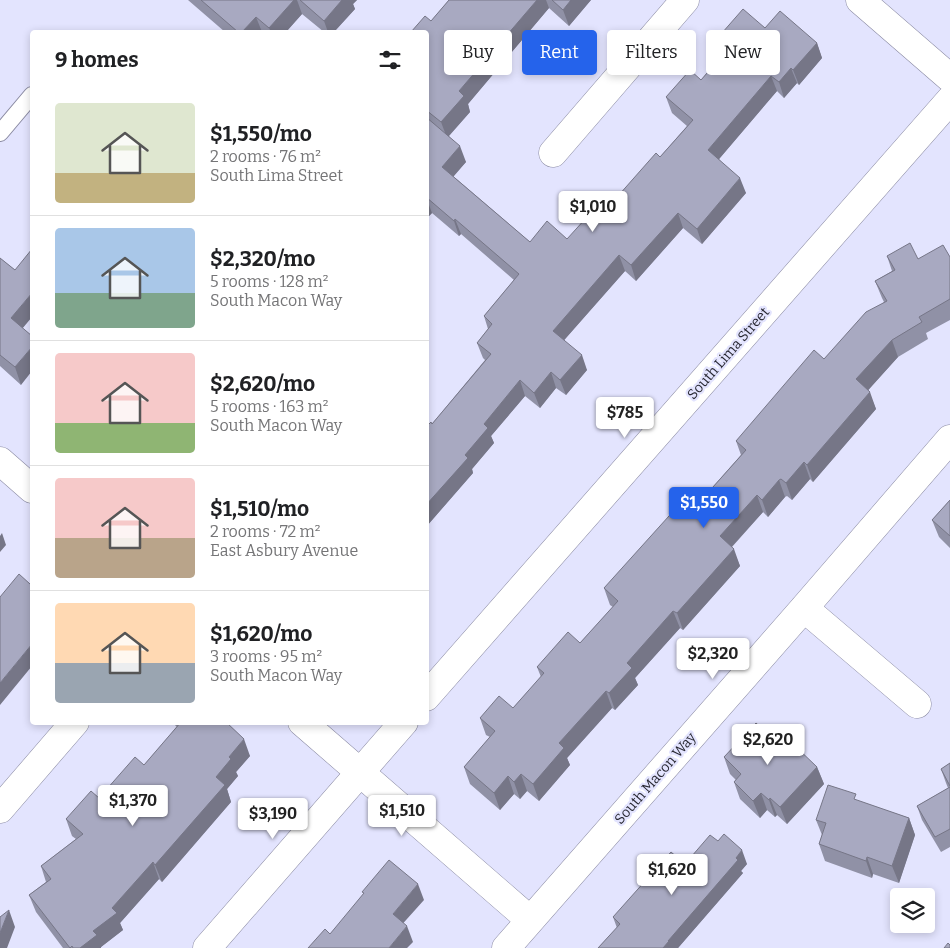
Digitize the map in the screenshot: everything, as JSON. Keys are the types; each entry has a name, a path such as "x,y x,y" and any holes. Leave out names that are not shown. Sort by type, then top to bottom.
{"street":[{"path":"553,153 685,0"},
{"path":"860,0 950,78"},
{"name":"South Lima Street","path":"429,694 950,100"},
{"name":"South Macon Way","path":"506,948 950,439"},
{"path":"0,461 30,487"},
{"path":"804,608 917,704"},
{"path":"0,809 72,725"},
{"path":"305,725 530,920"},
{"path":"207,948 401,725"}],"lane":[{"path":"0,133 30,98"}],"building":[{"path":"201,0 294,0 269,28 256,17 244,30 236,30"},
{"path":"300,0 342,0 324,21"},
{"path":"449,0 537,0 511,30 444,30 444,75 473,75 459,91 464,96 441,122 429,112 429,30 413,30 425,16 431,21"},
{"path":"552,0 571,0 563,10"},
{"path":"743,9 765,28 780,11 817,43 793,70 791,68 779,82 771,76 708,150 740,178 697,229 678,213 631,265 619,255 553,331 582,355 560,380 551,372 534,393 520,380 484,424 488,428 465,455 468,458 429,502 429,424 431,422 432,424 491,354 477,343 492,324 484,316 519,274 455,219 454,221 429,200 429,120 460,146 442,167 530,242 547,221 567,239 596,207 603,213 656,153 660,157 693,120 666,97 686,75 696,75 701,80 706,74 780,75 780,30 725,30"},
{"path":"910,243 918,259 943,245 950,257 950,299 919,317 922,322 892,340 856,379 870,392 807,465 804,462 786,483 781,479 779,480 762,500 757,495 720,536 734,549 677,613 673,611 627,663 632,668 609,693 606,691 559,743 564,748 533,784 521,774 514,782 508,776 494,793 464,767 495,731 480,718 499,696 513,708 544,673 537,667 568,632 580,643 618,601 604,588 678,506 688,515 746,450 736,441 814,350 824,359 866,312 887,301 875,281 895,270 887,256"},
{"path":"30,251 30,295 11,318 30,334 30,349 15,367 0,355 0,258 15,270"},
{"path":"950,500 950,536 932,520"},
{"path":"19,574 30,584 30,646 0,683 0,597"},
{"path":"756,723 786,750 792,743 817,767 780,807 761,793 753,801 734,782 741,774 724,757"},
{"path":"178,725 229,725 244,739 216,777 225,785 155,865 153,862 112,908 117,913 93,931 97,935 80,948 73,948 72,946 70,948 29,895 51,879 41,866 83,834 66,819 91,791 99,798 135,757 144,765"},
{"path":"950,763 950,786 941,769"},
{"path":"828,785 856,794 854,799 909,818 892,866 867,857 866,861 819,844 826,823 816,820"},
{"path":"950,787 950,829 935,837 917,806"},
{"path":"724,834 742,850 736,858 738,860 663,948 598,948 620,924 613,917 671,852 685,864 710,835 718,841"},
{"path":"389,860 418,884 393,914 407,926 389,948 308,948 325,929 330,934"},
{"path":"9,910 0,933 0,917"},
{"path":"948,943 950,948 944,948"}]}
